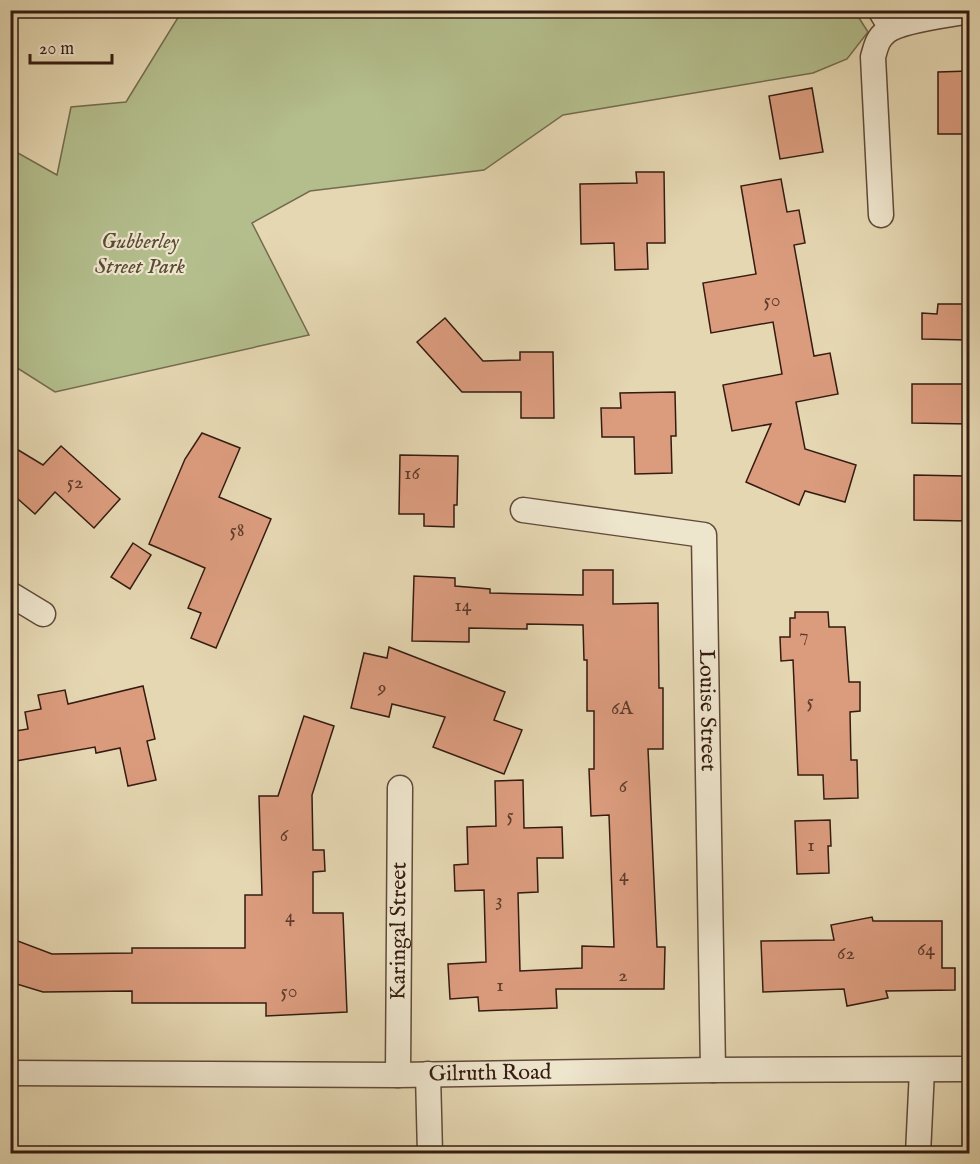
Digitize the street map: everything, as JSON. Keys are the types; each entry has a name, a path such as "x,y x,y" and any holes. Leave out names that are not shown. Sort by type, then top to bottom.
{"street":[{"path":"881,215 873,57 877,41 886,31 899,25 969,11"},
{"name":"Louise Street","path":"523,510 704,535 713,1070"},
{"path":"10,594 43,614"},
{"name":"Karingal Street","path":"398,1074 399,788"},
{"name":"Gilruth Road","path":"10,1073 428,1074 969,1069"},
{"path":"918,1154 921,1070"},
{"path":"428,1074 430,1154"}],"lane":[{"path":"873,10 886,31"}],"green space":[{"name":"Gubberley Street Park","path":"854,10 868,32 847,59 813,73 563,115 484,170 310,191 252,223 309,335 55,392 11,364 11,149 57,175 71,107 126,102 182,11"}],"building":[{"path":"969,71 969,134 938,134 938,72"},
{"path":"812,88 823,152 780,159 769,96"},
{"path":"636,172 664,172 665,243 647,243 648,269 615,270 614,243 581,244 580,184 637,183"},
{"path":"781,179 787,212 799,210 805,243 794,245 814,356 830,353 838,394 796,402 805,449 856,465 845,502 805,491 799,505 746,482 771,424 732,431 723,385 782,374 773,322 711,333 703,283 756,274 741,186"},
{"path":"938,304 969,304 969,340 922,339 922,313 937,314"},
{"path":"445,318 483,361 520,360 520,352 553,352 554,418 521,418 521,392 462,392 417,342"},
{"path":"912,384 969,384 969,424 912,423"},
{"path":"675,392 676,436 671,436 672,473 635,474 634,437 602,437 601,408 621,408 620,393"},
{"path":"202,433 240,448 219,497 271,519 216,648 191,638 201,613 188,608 205,568 149,544 185,459"},
{"path":"10,445 43,465 61,446 120,499 94,528 55,492 35,514 10,492"},
{"path":"400,455 458,456 454,527 424,526 424,514 399,514"},
{"path":"914,475 965,476 965,488 969,488 969,521 914,520"},
{"path":"133,543 151,555 130,589 111,577"},
{"path":"583,570 613,570 613,604 658,603 659,688 663,688 663,749 648,749 657,947 665,947 664,989 556,989 557,1008 479,1011 478,997 450,999 448,964 486,962 484,890 455,891 454,865 468,864 467,827 496,826 495,781 523,780 524,828 562,827 563,858 537,858 538,892 518,893 520,971 582,968 582,946 614,947 609,815 591,816 589,769 594,769 594,711 587,711 587,660 584,660 583,625 527,624 527,629 469,628 469,642 412,641 414,576 455,578 455,586 490,589 490,593 583,595"},
{"path":"795,612 828,612 829,627 845,627 849,682 860,682 860,711 850,712 851,760 857,760 858,798 824,799 823,775 798,775 793,660 781,661 780,637 790,637 790,618 795,618"},
{"path":"389,647 505,692 494,720 522,730 504,774 433,747 445,717 392,704 389,717 351,708 364,653 387,658"},
{"path":"143,686 155,739 147,741 156,780 128,786 120,748 96,753 95,747 10,762 10,732 28,729 25,712 41,709 38,695 65,690 68,704"},
{"path":"304,716 334,726 312,795 313,850 324,850 325,871 313,872 313,913 343,913 347,1012 266,1016 266,1003 132,1003 132,991 43,992 10,982 10,938 52,954 132,953 132,948 245,948 245,895 262,895 259,796 278,796"},
{"path":"830,820 829,873 797,874 795,821"},
{"path":"872,917 873,921 942,921 942,968 955,968 955,990 886,991 888,998 847,1006 844,989 763,992 761,941 834,940 831,925"}]}
